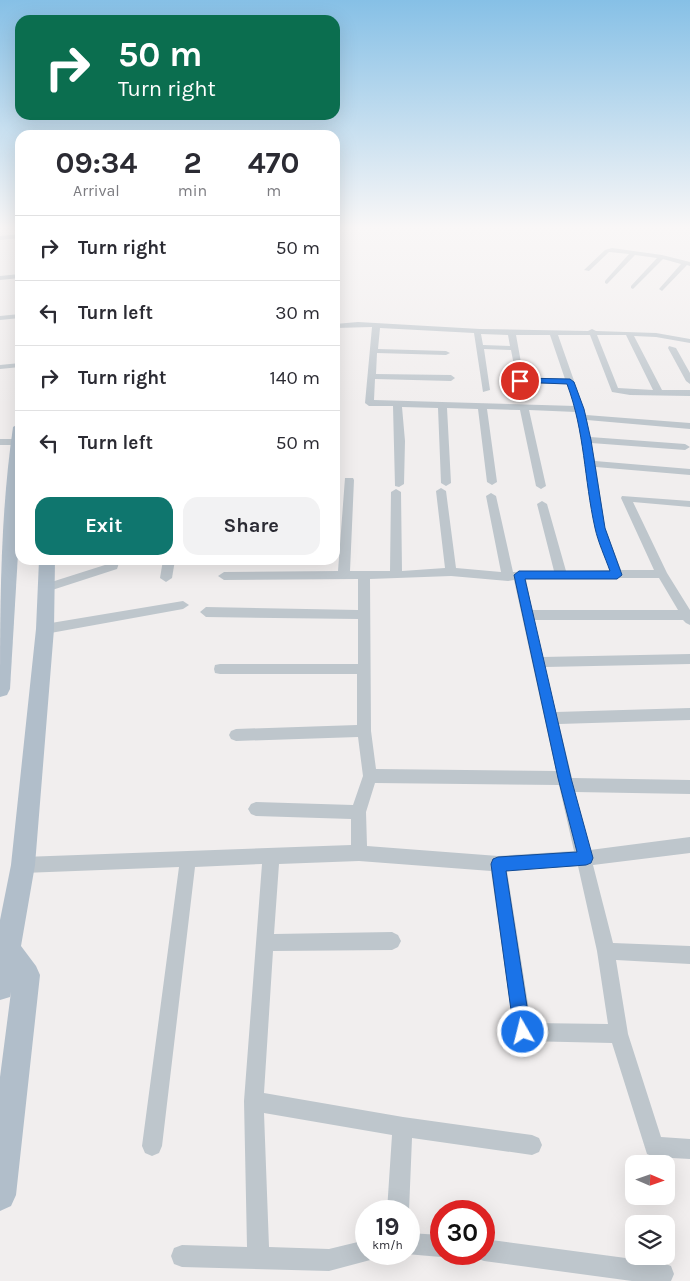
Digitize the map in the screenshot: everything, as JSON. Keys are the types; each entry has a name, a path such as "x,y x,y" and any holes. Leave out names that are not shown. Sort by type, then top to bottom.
{"main road":[{"path":"0,689 3,599 14,442"},
{"path":"0,987 23,865 45,629 47,565"},
{"path":"0,1194 26,975 7,950"}],"street":[{"path":"0,318 15,316"},
{"path":"376,325 369,403 524,408 690,426"},
{"path":"340,326 376,325 553,333 592,331 665,334 690,341"},
{"path":"477,330 486,390"},
{"path":"510,331 521,385 570,382"},
{"path":"592,331 615,390 690,393"},
{"path":"553,333 581,413 591,464 600,528 617,575"},
{"path":"629,334 659,393"},
{"path":"480,347 514,348"},
{"path":"672,348 690,381"},
{"path":"374,350 446,353"},
{"path":"0,367 15,366"},
{"path":"372,376 451,378"},
{"path":"396,575 397,488 400,441 397,404"},
{"path":"442,406 443,487 451,572"},
{"path":"482,407 492,482"},
{"path":"524,408 542,486"},
{"path":"587,440 685,448"},
{"path":"0,442 14,442"},
{"path":"591,464 690,472"},
{"path":"344,575 340,536 348,480"},
{"path":"492,496 513,576 527,615 565,782 586,858 606,951 620,1034 654,1147 690,1150"},
{"path":"688,618 662,574 626,498 690,504"},
{"path":"542,504 562,574"},
{"path":"46,588 112,565"},
{"path":"166,578 168,565"},
{"path":"224,576 396,575 451,572 513,576 662,574"},
{"path":"359,853 358,812 370,776 364,731 364,574"},
{"path":"45,629 183,605"},
{"path":"206,612 363,616"},
{"path":"527,615 688,618"},
{"path":"538,662 690,659"},
{"path":"220,669 364,669"},
{"path":"551,718 690,714"},
{"path":"236,735 364,731"},
{"path":"370,776 690,787"},
{"path":"256,809 358,812"},
{"path":"23,865 359,853 498,864 586,858 690,845"},
{"path":"258,1258 254,1101 271,857"},
{"path":"152,1146 188,860"},
{"path":"498,864 523,1032 620,1034"},
{"path":"264,943 392,941"},
{"path":"606,951 690,955"},
{"path":"254,1101 403,1127 532,1145"},
{"path":"399,1200 403,1127"},
{"path":"495,1251 663,1274"},
{"path":"182,1256 330,1260 355,1254"}],"route":[{"path":"520,381 570,382 580,409 587,440 600,528 617,575 519,575 564,778 586,858 498,864 523,1032"}]}
